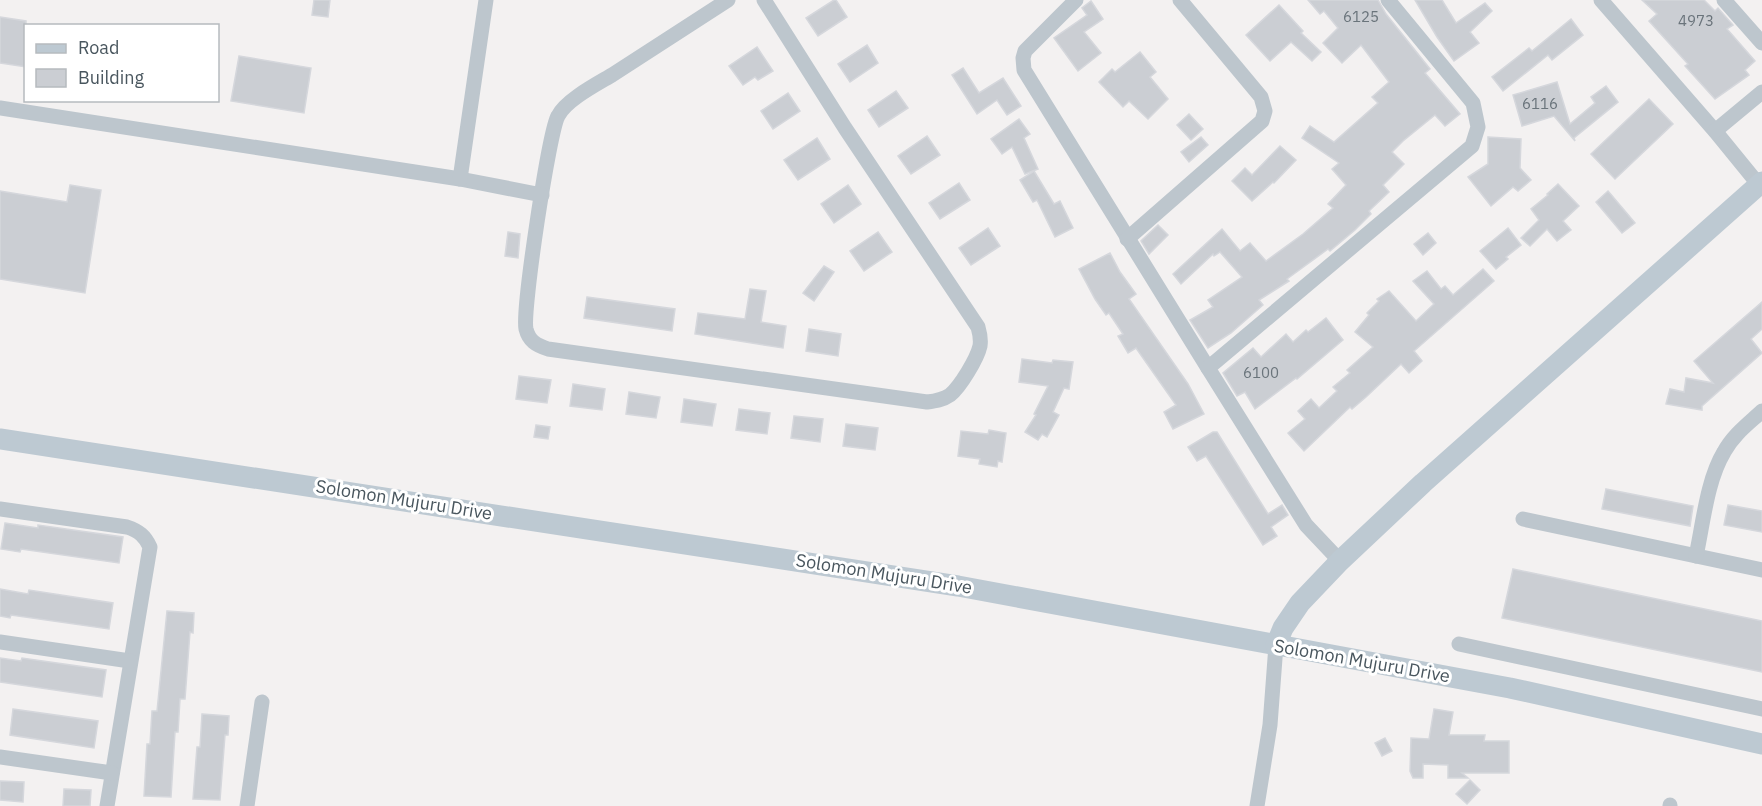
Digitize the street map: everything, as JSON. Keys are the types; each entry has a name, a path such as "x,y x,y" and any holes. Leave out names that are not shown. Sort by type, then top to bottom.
{"street":[{"path":"460,178 486,0"},
{"path":"728,0 585,93 565,107 558,116 542,195 525,314 531,341 538,346 568,352 927,402 938,401 959,386 978,352 981,343 978,327 845,128 764,0"},
{"path":"1076,0 1025,51 1024,70 1306,525 1340,561"},
{"path":"1127,239 1262,121 1265,111 1260,97 1180,0"},
{"path":"1208,368 1472,146 1478,127 1473,103 1388,0"},
{"path":"1257,806 1270,725 1276,645 1283,628 1300,603 1340,561 1431,476 1760,183 1601,0"},
{"path":"1724,0 1762,43"},
{"path":"1715,131 1762,92"},
{"path":"0,108 460,178 542,195"},
{"path":"1696,556 1713,478 1723,453 1737,434 1762,411"},
{"name":"Solomon Mujuru Drive","path":"0,439 958,586 1510,688 1762,744"},
{"path":"0,508 127,527 146,538 150,547 107,806"},
{"path":"1523,519 1762,570"},
{"path":"0,642 130,661"},
{"path":"1459,644 1762,709"},
{"path":"247,806 262,702"},
{"path":"0,757 112,773"}],"building":[{"path":"314,0 330,0 328,17 312,15"},
{"path":"834,0 847,17 818,36 806,18"},
{"path":"1308,0 1378,0 1386,14 1430,69 1425,73 1460,114 1445,126 1435,115 1403,141 1392,152 1404,164 1383,185 1389,192 1369,211 1371,214 1330,251 1328,249 1287,279 1289,281 1259,300 1263,305 1231,333 1208,348 1190,320 1213,307 1208,300 1242,277 1220,252 1214,256 1213,254 1181,284 1173,274 1222,229 1240,251 1250,243 1266,261 1333,208 1328,204 1346,185 1332,169 1339,163 1302,138 1310,126 1334,142 1378,103 1372,97 1389,82 1361,45 1342,63 1323,43 1338,28 1324,11 1320,14"},
{"path":"1415,0 1442,0 1456,23 1485,3 1492,11 1470,32 1479,43 1454,61"},
{"path":"1642,0 1704,0 1715,11 1718,8 1733,25 1727,29 1755,61 1745,70 1749,75 1715,99 1685,66 1688,64 1649,21 1657,14"},
{"path":"1091,1 1103,19 1084,32 1101,53 1078,71 1054,38 1087,15 1082,8"},
{"path":"1279,5 1303,31 1301,33 1321,52 1312,61 1291,42 1270,61 1246,35"},
{"path":"0,17 26,21 24,24 24,67 0,63"},
{"path":"1571,19 1583,35 1552,60 1548,55 1503,91 1492,77 1529,48 1532,51"},
{"path":"867,45 878,63 850,82 838,64"},
{"path":"757,47 773,71 758,80 755,77 743,85 729,66"},
{"path":"1140,52 1156,72 1150,77 1168,99 1148,119 1129,101 1123,107 1099,82 1112,69 1115,72"},
{"path":"239,56 311,68 304,113 231,101"},
{"path":"963,68 979,93 1003,78 1021,106 1007,115 997,100 977,114 952,75"},
{"path":"1557,82 1570,124 1595,103 1591,97 1606,86 1618,102 1574,138 1575,141 1554,116 1522,126 1513,95"},
{"path":"896,91 908,108 879,127 868,110"},
{"path":"788,93 800,111 773,129 761,111"},
{"path":"1649,99 1673,124 1615,179 1591,154"},
{"path":"1189,114 1203,129 1191,140 1177,125"},
{"path":"1019,119 1030,134 1024,138 1038,169 1025,174 1012,147 1002,154 991,139"},
{"path":"927,136 940,155 911,174 898,156"},
{"path":"1201,137 1208,145 1189,162 1181,152"},
{"path":"1488,137 1521,139 1520,168 1531,180 1518,191 1513,187 1491,206 1468,177 1488,164"},
{"path":"817,138 830,159 798,180 784,160"},
{"path":"1280,146 1296,160 1274,183 1252,201 1232,181 1245,168 1252,175"},
{"path":"1034,171 1054,204 1060,201 1073,228 1055,237 1037,200 1033,202 1020,180"},
{"path":"959,183 970,200 940,219 929,203"},
{"path":"1558,184 1579,206 1563,221 1571,230 1557,241 1547,229 1530,246 1521,238 1539,220 1531,209"},
{"path":"70,185 101,190 85,293 0,279 0,191 67,202"},
{"path":"848,185 861,204 834,223 821,204"},
{"path":"1608,191 1635,223 1622,233 1596,202"},
{"path":"1158,225 1168,235 1149,254 1141,241"},
{"path":"988,228 1000,246 971,265 959,248"},
{"path":"1508,228 1521,245 1496,269 1480,251"},
{"path":"508,232 520,234 518,258 505,256"},
{"path":"878,232 892,252 864,271 850,251"},
{"path":"1428,233 1436,243 1423,255 1414,244"},
{"path":"1110,253 1136,294 1129,299 1188,384 1204,414 1173,429 1164,412 1176,405 1136,348 1128,353 1118,336 1123,334 1109,313 1106,315 1095,299 1079,269"},
{"path":"824,266 834,272 814,301 803,293"},
{"path":"1483,269 1494,281 1414,351 1422,361 1409,373 1401,364 1352,409 1350,407 1304,451 1288,433 1305,419 1298,411 1311,399 1319,408 1337,391 1333,387 1350,373 1347,370 1373,347 1355,332 1369,315 1367,313 1379,301 1377,299 1389,291 1416,321 1434,304 1413,281 1427,271 1441,289 1445,286 1453,295"},
{"path":"750,289 766,291 761,322 786,326 783,348 695,334 698,313 745,319"},
{"path":"587,297 675,309 672,331 584,318"},
{"path":"1762,302 1762,329 1751,339 1762,353 1702,406 1702,410 1666,404 1670,389 1684,392 1686,378 1713,383 1694,361"},
{"path":"1326,318 1343,340 1297,379 1255,409 1245,392 1237,396 1223,373 1253,348 1261,357 1286,334 1293,342 1306,330 1308,332"},
{"path":"809,329 841,334 838,356 806,351"},
{"path":"1022,359 1052,363 1053,360 1073,362 1069,389 1064,388 1053,412 1059,415 1047,437 1042,434 1038,440 1025,432 1036,415 1034,414 1048,386 1019,382"},
{"path":"519,376 551,380 547,403 516,399"},
{"path":"573,384 605,389 602,410 570,406"},
{"path":"629,392 660,397 656,418 626,414"},
{"path":"684,399 716,404 712,426 681,422"},
{"path":"739,409 770,413 767,434 736,430"},
{"path":"794,416 823,419 820,442 791,438"},
{"path":"846,424 878,428 875,450 843,446"},
{"path":"536,425 550,427 548,439 534,437"},
{"path":"989,430 1006,433 1002,462 998,461 997,467 979,464 980,459 958,456 961,431 988,434"},
{"path":"1213,432 1217,432 1268,514 1282,505 1288,515 1271,527 1277,536 1263,545 1206,456 1197,461 1188,447"},
{"path":"1606,489 1693,506 1690,526 1602,509"},
{"path":"1728,505 1762,511 1762,532 1724,525"},
{"path":"5,523 38,528 38,525 123,537 119,563 21,549 20,552 1,549"},
{"path":"1513,569 1762,621 1762,672 1502,618"},
{"path":"0,589 28,594 29,590 113,603 109,629 11,615 10,618 0,616"},
{"path":"167,611 194,613 193,633 190,632 185,699 180,699 178,732 175,732 171,797 144,796 147,744 150,744 152,711 157,711"},
{"path":"0,658 21,661 22,658 106,670 102,697 0,682"},
{"path":"13,709 98,721 94,748 10,735"},
{"path":"1434,709 1453,712 1449,735 1485,735 1484,741 1509,741 1509,773 1462,773 1468,778 1448,778 1448,765 1423,764 1423,778 1413,778 1410,771 1411,738 1429,739"},
{"path":"202,714 229,716 228,735 225,735 220,800 193,799"},
{"path":"1385,738 1392,751 1382,756 1375,743"},
{"path":"1470,780 1480,790 1467,804 1456,794"},
{"path":"0,781 24,782 23,802 0,800"},
{"path":"64,789 91,790 90,806 63,806"}]}
